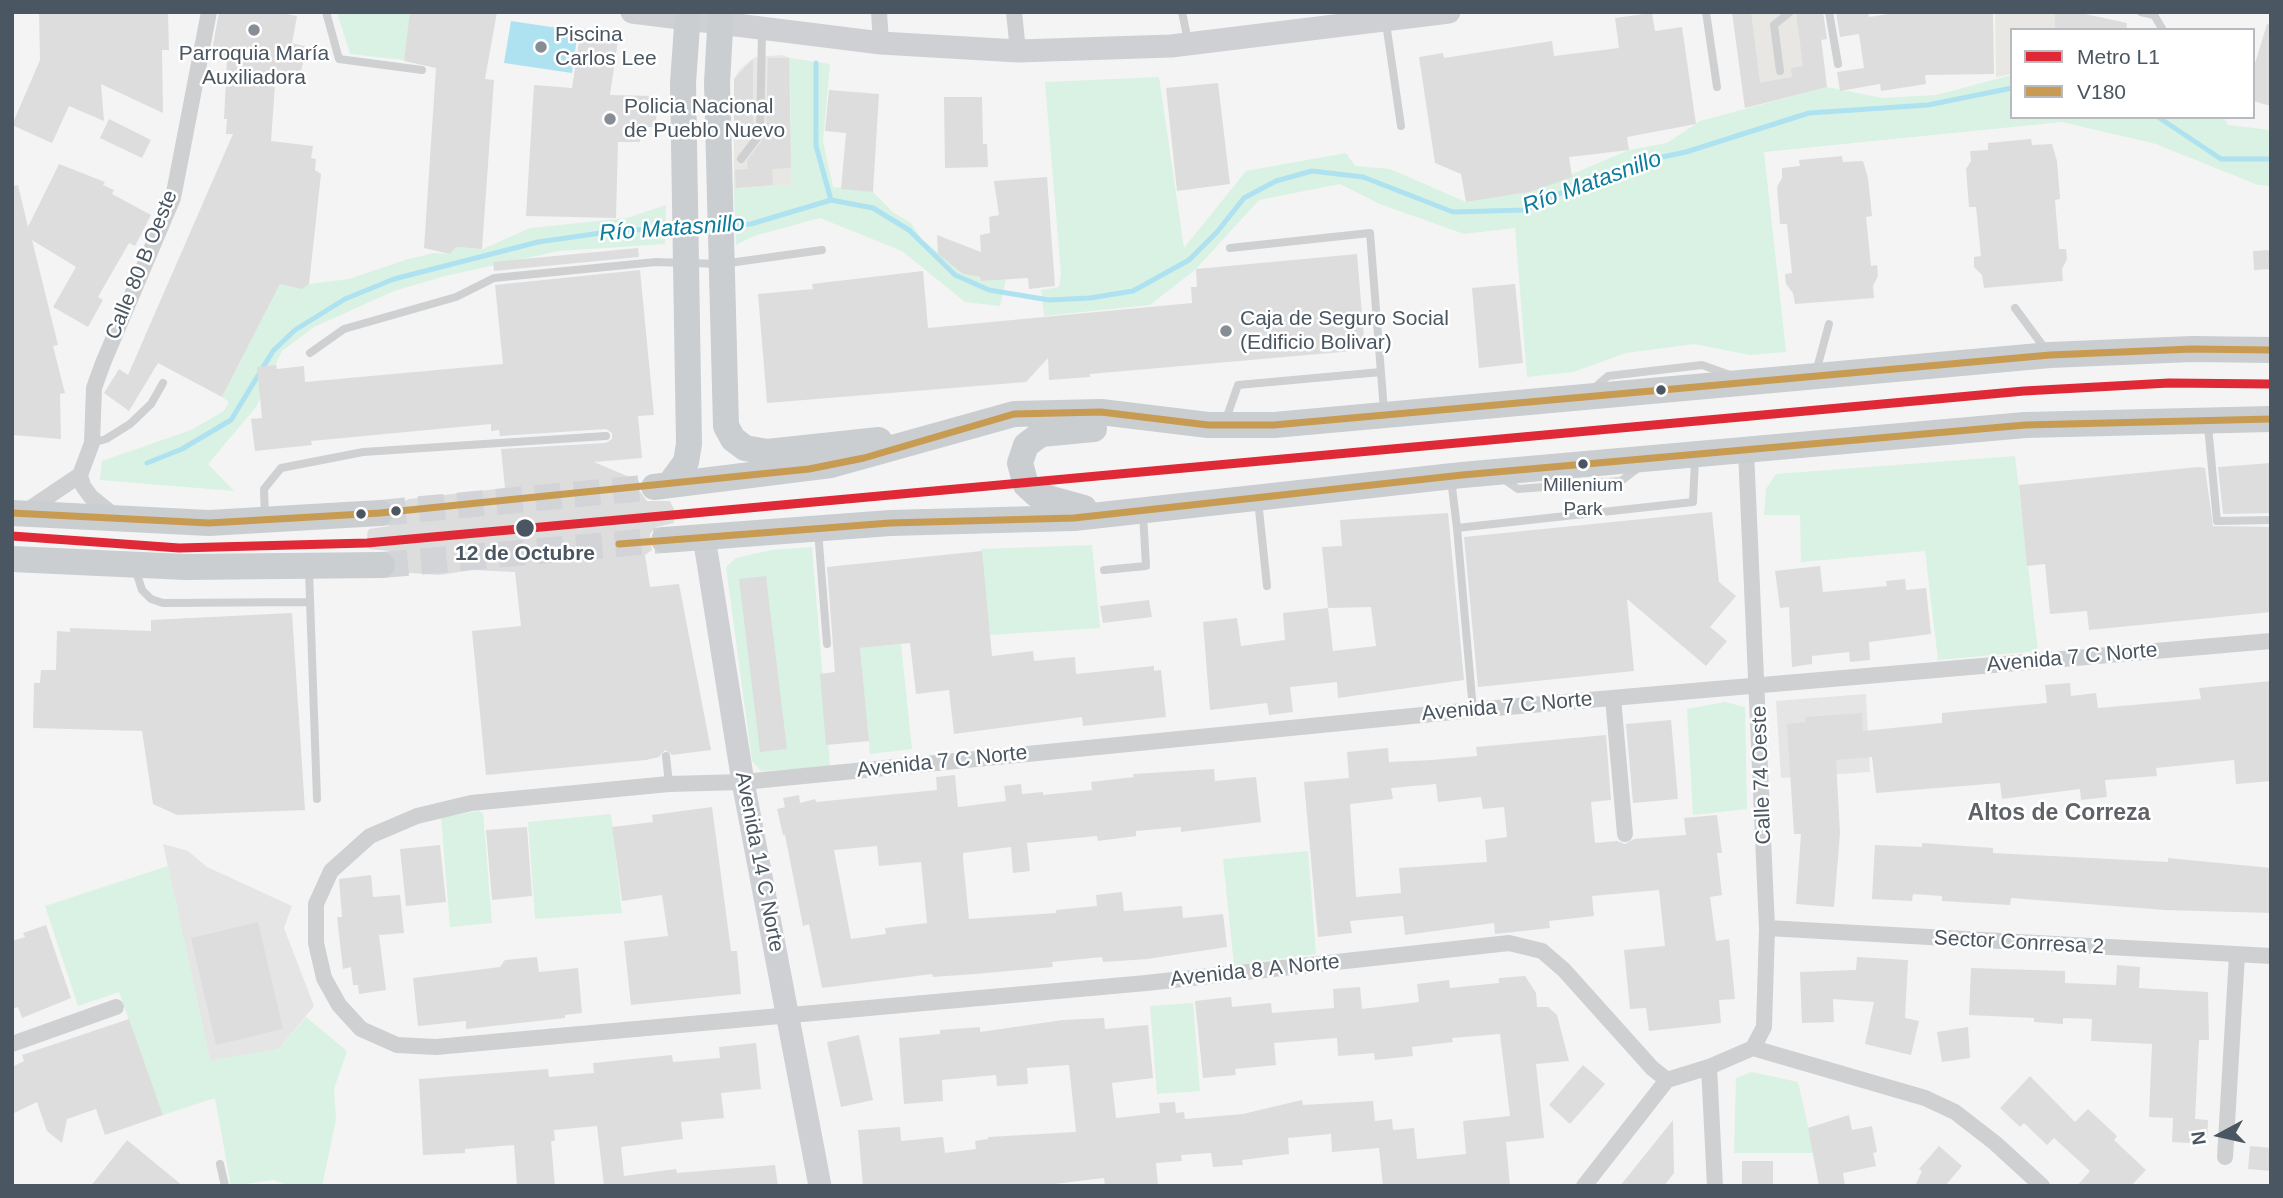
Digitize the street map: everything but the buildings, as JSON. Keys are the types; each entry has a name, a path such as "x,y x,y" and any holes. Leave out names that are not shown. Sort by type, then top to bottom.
{"main road":[{"path":"632,12 721,17 762,28 881,43 1018,51 1189,44 1346,19 1385,20 1448,12"},
{"path":"688,16 683,83 689,444 686,462 662,486 831,466 986,420 1042,412 1101,412 1215,425"},
{"path":"721,17 717,83 726,426 733,439 745,448 767,452 942,433"},
{"path":"1113,514 1053,501 1031,491 1020,470 1021,455 1027,444 1036,436 1055,430 1274,425 2050,355 2192,349 2271,350"},
{"path":"664,540 818,528 1113,514 1451,476 2025,425 2271,419"},
{"path":"17,514 209,523 380,513"},
{"name":"Avenida 14 C Norte","path":"704,537 743,782 820,1186"},
{"path":"12,559 135,565 309,568 382,565"}],"street":[{"name":"Calle 80 B Oeste","path":"80,474 92,443 94,388 173,198 209,12"},
{"path":"879,12 881,43"},
{"path":"1014,12 1018,51"},
{"name":"Calle 74 Oeste","path":"1746,451 1759,686 1767,928 1764,1027 1753,1048"},
{"path":"17,514 80,474 83,486 91,497 120,520"},
{"name":"Avenida 7 C Norte","path":"670,783 743,782 1473,710 2271,641"},
{"path":"1613,698 1625,834"},
{"name":"Avenida 8 A Norte","path":"670,783 471,803 418,816 370,836 331,871 316,904 316,943 324,978 339,1005 361,1029 397,1045 436,1047 1146,983 1509,943 1542,951 1667,1080"},
{"name":"Sector Conrresa 2","path":"1767,928 2271,956"},
{"path":"2225,1157 2237,955"},
{"path":"12,1044 116,1007"},
{"path":"1584,1186 1667,1080 1709,1067 1753,1048 1925,1098 1945,1107 1995,1143 2042,1186"},
{"path":"1709,1067 1715,1186"}],"lane":[{"path":"326,12 339,59 422,70"},
{"path":"1182,12 1189,44"},
{"path":"1706,12 1717,87"},
{"path":"1780,71 1774,24 1790,12"},
{"path":"1829,12 1838,64"},
{"path":"2141,12 2154,14"},
{"path":"1385,20 1401,125"},
{"path":"741,159 760,134 762,28"},
{"path":"1230,248 1370,233 1384,415"},
{"path":"310,353 344,329 456,297 494,278 639,263 685,254 822,250"},
{"path":"2015,308 2050,355"},
{"path":"1814,376 1829,324"},
{"path":"1215,425 1238,384 1381,372"},
{"path":"92,443 106,439 130,424 151,404 163,383"},
{"path":"2208,419 2217,521 2271,520"},
{"path":"265,519 264,489 281,468 363,452 606,436"},
{"path":"1457,528 1693,502 1695,455"},
{"path":"1451,476 1473,710"},
{"path":"1258,498 1267,586"},
{"path":"1104,570 1146,566 1143,510"},
{"path":"818,528 827,644"},
{"path":"135,565 142,590 151,600 163,603 310,602"},
{"path":"309,568 317,799"},
{"path":"666,756 670,783"},
{"path":"220,1164 225,1186"}],"shaded area":[{"path":"1732,12 1818,12 1827,87 1745,108"},
{"path":"1995,12 2055,12 2055,28 2010,28 2010,74 1996,77"},
{"path":"782,55 790,58 791,185 734,189 734,79 740,69 755,57"},
{"path":"1866,694 1870,772 1781,778 1776,701"},
{"path":"163,844 188,851 207,867 292,906 284,928 314,1006 279,1049 210,1061"}],"green space":[{"path":"337,12 411,12 404,60 350,54"},
{"path":"790,58 830,64 823,141 833,187 873,192 894,213 911,223 921,238 963,274 980,277 981,281 1006,279 1000,306 965,302 902,251 820,218 754,236 736,245 734,189 791,185"},
{"path":"2010,76 2010,119 2225,119 2228,125 2271,130 2271,186 2258,185 2156,144 2062,122 1764,152 1786,352 1750,355 1694,344 1626,353 1573,372 1527,377 1515,228 1464,234 1380,204 1340,184 1259,200 1196,269 1150,305 1044,316 1041,290 1059,287 1061,274 1045,82 1159,77 1184,248 1246,171 1346,153 1355,166 1390,169 1466,202 1530,192 1629,150 1667,143 1700,121 1827,87 1882,98 1936,95"},
{"path":"666,205 665,244 559,251 445,276 394,291 314,327 282,351 256,407 208,464 234,491 100,480 102,461 191,430 224,411 229,402 222,397 280,284 302,288 309,284 349,279 405,260 434,253 450,254 456,247 483,249 530,228 627,218"},
{"path":"2015,456 2038,651 1938,660 1925,551 1801,562 1800,515 1764,515 1766,489 1776,474"},
{"path":"1092,545 1100,628 990,635 981,549"},
{"path":"812,547 830,767 761,771 752,761 726,567 736,558 772,550"},
{"path":"901,644 912,749 870,754 860,648"},
{"path":"1725,702 1745,707 1747,809 1693,815 1687,709"},
{"path":"479,811 483,813 492,923 450,927 441,817"},
{"path":"611,814 622,913 535,919 528,822"},
{"path":"1308,851 1316,954 1234,965 1223,859"},
{"path":"168,866 210,1060 279,1049 306,1017 347,1051 334,1089 336,1120 322,1186 290,1186 274,1180 231,1186 215,1098 163,1115 119,992 78,1006 45,906"},
{"path":"1193,1003 1200,1091 1157,1094 1150,1006"},
{"path":"1752,1072 1798,1082 1814,1153 1734,1153 1736,1078"}],"water":[{"name":"Piscina Carlos Lee","path":"511,21 578,31 572,73 504,63"}],"waterway":[{"path":"816,63 816,146 831,200"},
{"name":"Río Matasnillo","path":"728,226 751,224 831,200 873,208 909,230 955,275 989,290 1049,300 1090,298 1133,291 1189,260 1217,232 1244,198 1276,181 1312,171 1363,177 1453,212 1524,210 1596,177 1638,162 1686,152 1809,113 1928,105 2010,88"},
{"name":"Río Matasnillo","path":"2161,119 2221,159 2271,159"},
{"name":"Río Matasnillo","path":"693,228 715,227"},
{"name":"Río Matasnillo","path":"147,463 182,449 231,420 273,351 295,330 345,299 394,279 538,242 622,230 676,229"}],"tunnel":[{"path":"380,513 654,487"},
{"path":"382,565 664,540"}],"metro line":[{"name":"L1","path":"12,536 179,548 367,543 2024,391 2169,383 2271,384"}],"transit line":[{"name":"V180","path":"12,513 209,523 380,513 809,469 864,458 1014,414 1101,412 1208,425 1274,425 2050,355 2192,349 2271,350"},
{"name":"V180","path":"619,544 890,523 1074,518 1462,475 2025,425 2271,419"}],"place":[{"name":"Parroquia María Auxiliadora","path":"254,30"},
{"name":"Piscina Carlos Lee","path":"541,47"},
{"name":"Policia Nacional de Pueblo Nuevo","path":"610,119"},
{"name":"Caja de Seguro Social (Edificio Bolivar)","path":"1226,331"},
{"name":"Millenium Park","path":"1583,464"},
{"name":"12 de Octubre","path":"525,528"}],"district":[{"name":"Altos de Correza","path":"2059,814"}]}
